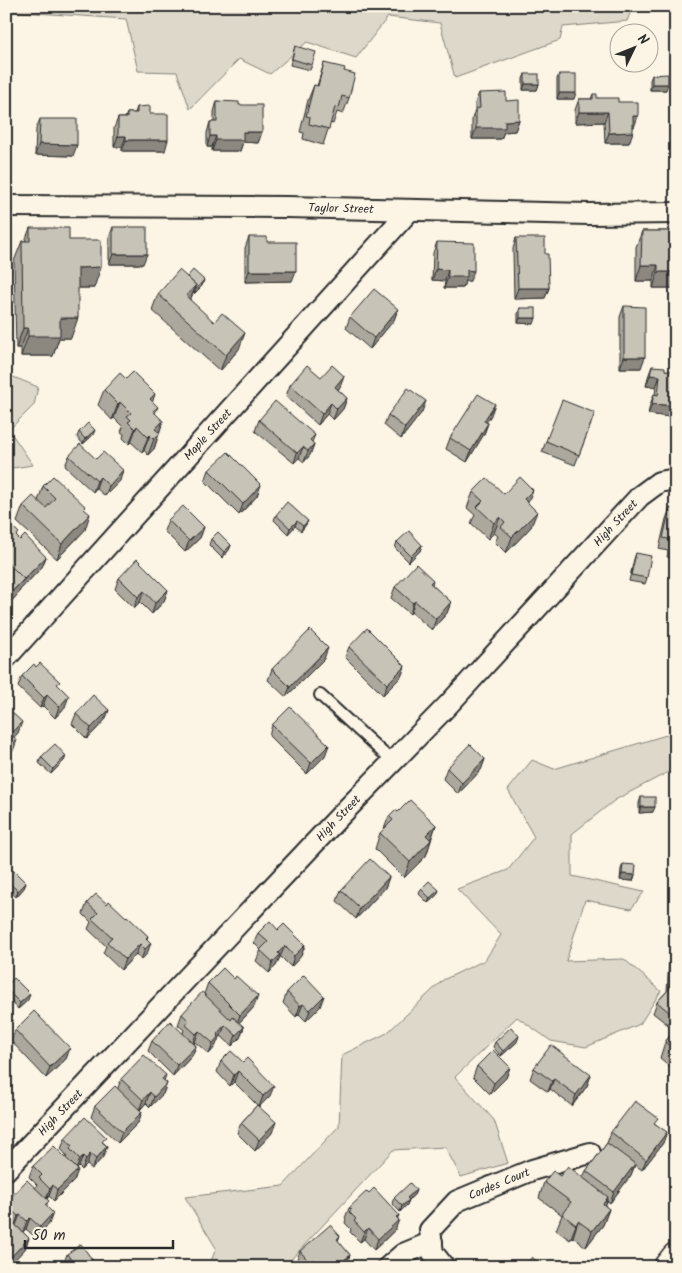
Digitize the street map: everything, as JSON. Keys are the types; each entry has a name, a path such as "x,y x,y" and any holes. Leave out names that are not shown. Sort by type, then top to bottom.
{"main road":[{"path":"668,1267 676,1257"}],"street":[{"name":"Taylor Street","path":"6,206 287,208 589,214 676,213"},
{"name":"Maple Street","path":"6,658 410,210"},
{"name":"High Street","path":"6,1170 456,697 640,496 660,482 676,479"},
{"name":"Cordes Court","path":"432,1242 430,1230 457,1201 532,1170 590,1153"},
{"path":"388,1267 403,1254 432,1242 433,1253 444,1267"}],"lane":[{"path":"320,695 393,762"}],"shaded area":[{"path":"6,6 633,6 627,21 563,27 560,40 455,78 440,23 388,17 356,58 307,42 270,74 239,59 190,109 177,72 138,71 126,19 6,11"},
{"path":"6,374 38,387 34,405 9,430 33,465 6,469"},
{"path":"676,732 676,768 615,800 572,834 572,876 644,892 631,909 585,900 566,961 624,959 661,991 640,1024 586,1047 551,1041 517,1017 455,1077 494,1120 508,1163 461,1177 445,1147 393,1150 284,1267 209,1267 216,1248 185,1197 283,1186 339,1126 342,1055 387,1033 443,980 485,960 501,935 457,889 508,870 534,837 508,790 532,760 554,769"}],"building":[{"path":"295,46 316,52 312,65 292,59"},
{"path":"324,63 345,68 344,71 355,74 349,98 342,96 339,108 335,107 329,129 309,124 310,117 306,116 314,85 318,86"},
{"path":"525,74 539,74 539,84 525,84"},
{"path":"559,74 576,74 576,93 559,93"},
{"path":"668,74 668,84 652,84 652,75"},
{"path":"675,90 676,120 674,120"},
{"path":"506,92 506,101 519,100 519,120 505,121 505,128 476,128 476,109 480,108 479,93"},
{"path":"593,94 597,94 597,98 618,98 618,102 638,102 638,116 633,116 633,132 609,133 608,112 579,112 579,99 593,99"},
{"path":"217,101 239,102 239,105 262,105 262,132 243,132 243,140 216,140 216,136 210,136 210,122 217,122"},
{"path":"150,106 150,114 168,114 168,140 126,140 126,136 118,136 118,118 127,118 127,113 137,113 137,107"},
{"path":"40,119 77,119 77,145 39,144"},
{"path":"113,227 147,227 147,254 113,254"},
{"path":"30,228 69,228 69,240 101,240 101,267 78,268 78,318 60,318 60,336 28,336 28,328 23,328 22,241 30,241"},
{"path":"642,231 676,231 676,272 658,272 658,265 641,265"},
{"path":"249,237 267,237 267,242 296,242 296,271 249,271"},
{"path":"516,238 545,238 545,254 548,254 549,288 518,288"},
{"path":"6,242 10,242 10,273 6,273"},
{"path":"437,242 474,243 474,271 467,270 467,277 448,277 448,270 436,269"},
{"path":"179,270 196,285 186,296 214,322 222,313 245,333 226,355 158,294"},
{"path":"193,270 204,280 196,289 196,285 187,277"},
{"path":"374,289 398,309 374,338 350,317"},
{"path":"624,306 645,307 645,357 624,357"},
{"path":"520,308 536,308 536,318 520,318"},
{"path":"307,365 321,377 332,365 344,376 335,387 347,398 337,409 331,403 322,414 290,385"},
{"path":"652,366 665,367 665,370 676,372 676,406 652,404 654,394 658,395 660,376 650,375"},
{"path":"133,372 155,394 150,399 158,407 153,411 163,421 155,429 160,433 154,439 150,435 148,437 137,426 135,429 128,422 131,420 127,416 131,413 120,402 118,404 104,390 120,373 126,379"},
{"path":"408,388 426,401 405,428 388,415"},
{"path":"478,394 495,404 484,421 488,423 471,451 450,438"},
{"path":"562,400 595,413 579,455 546,441"},
{"path":"275,401 315,435 310,440 314,444 308,451 303,447 297,453 259,420"},
{"path":"88,423 95,430 85,439 79,432"},
{"path":"80,444 96,459 103,452 123,470 109,486 100,477 97,481 69,456"},
{"path":"228,452 261,485 243,504 209,470"},
{"path":"53,476 86,507 84,509 90,514 62,544 23,506 33,496 46,508 55,498 43,486"},
{"path":"520,477 533,490 524,499 537,512 512,537 501,527 505,522 500,517 494,523 477,507 483,501 473,492 487,478 504,494"},
{"path":"287,502 308,521 303,526 297,521 290,528 276,515"},
{"path":"183,506 204,527 189,541 168,520"},
{"path":"670,508 676,510 676,547 671,546 672,540 663,538"},
{"path":"10,524 19,533 16,536 20,540 25,535 46,557 24,579 6,562 6,528"},
{"path":"409,531 422,545 411,556 397,542"},
{"path":"218,532 231,545 224,552 211,539"},
{"path":"636,553 651,556 647,578 631,575"},
{"path":"137,559 168,590 155,603 144,591 138,597 119,578"},
{"path":"416,564 433,580 430,583 451,602 436,619 415,601 413,603 395,587"},
{"path":"11,566 24,579 7,597 9,599 6,602 6,570"},
{"path":"367,628 405,666 387,684 349,647"},
{"path":"310,630 328,648 290,687 272,669"},
{"path":"40,663 60,682 57,684 69,696 59,707 47,695 44,698 22,676 34,664 36,667"},
{"path":"93,695 109,710 91,728 76,714"},
{"path":"6,707 22,722 10,734 17,740 6,751"},
{"path":"290,707 329,745 311,763 272,725"},
{"path":"55,744 66,756 53,769 41,757"},
{"path":"470,744 485,759 462,783 447,768"},
{"path":"641,797 655,797 655,807 641,807"},
{"path":"410,800 436,825 426,835 431,840 410,862 380,833 393,820 389,816 395,810 398,812"},
{"path":"370,859 389,877 360,908 341,890"},
{"path":"623,864 636,865 635,875 622,874"},
{"path":"13,870 26,883 18,891 6,880 6,876"},
{"path":"429,881 439,890 430,898 421,889"},
{"path":"96,894 107,904 109,901 148,936 146,938 151,943 145,949 140,944 125,959 107,942 112,937 92,919 98,913 87,903"},
{"path":"270,921 278,930 284,924 305,945 294,956 285,946 273,962 260,950 268,942 258,933"},
{"path":"673,951 676,952 676,1018 657,1002 670,988"},
{"path":"223,968 234,979 236,976 258,996 240,1015 208,983"},
{"path":"304,975 324,996 310,1010 303,1004 300,1006 287,992"},
{"path":"14,978 30,994 20,1003 6,989 6,986"},
{"path":"202,992 231,1020 233,1017 244,1027 236,1035 225,1025 217,1034 219,1036 213,1043 199,1031 196,1034 186,1025 189,1021 182,1014"},
{"path":"34,1011 70,1048 50,1067 15,1030"},
{"path":"170,1021 196,1046 177,1065 152,1041"},
{"path":"511,1027 519,1036 503,1051 495,1042"},
{"path":"676,1028 676,1050 665,1042"},
{"path":"551,1045 591,1075 576,1095 554,1079 552,1081 534,1068"},
{"path":"493,1050 510,1067 494,1083 477,1066"},
{"path":"231,1051 243,1062 247,1058 274,1086 263,1096 238,1071 234,1075 221,1061"},
{"path":"144,1055 166,1075 162,1079 167,1083 154,1097 150,1092 143,1100 121,1079"},
{"path":"115,1086 142,1112 122,1132 95,1106"},
{"path":"635,1101 658,1118 654,1123 667,1132 646,1160 611,1132"},
{"path":"257,1105 276,1122 259,1140 241,1123"},
{"path":"85,1117 106,1137 102,1142 107,1146 96,1159 90,1154 86,1159 83,1156 80,1159 70,1149 72,1146 65,1138"},
{"path":"607,1143 635,1164 614,1192 586,1171"},
{"path":"54,1146 78,1170 57,1190 53,1185 50,1189 39,1178 42,1175 33,1166"},
{"path":"568,1166 608,1197 603,1204 609,1209 592,1231 578,1221 576,1225 562,1214 571,1202 544,1182 553,1171 560,1176"},
{"path":"27,1180 49,1201 45,1205 53,1213 40,1227 30,1218 27,1221 20,1215 18,1216 6,1205 6,1202"},
{"path":"410,1183 416,1190 407,1198 409,1200 402,1206 394,1198"},
{"path":"374,1188 399,1215 396,1217 399,1220 378,1239 368,1228 364,1232 349,1212 352,1209 349,1208 367,1191 369,1193"},
{"path":"6,1216 29,1238 9,1259 6,1257"},
{"path":"330,1225 340,1236 337,1239 350,1255 336,1267 319,1267 313,1259 309,1262 300,1251"},
{"path":"81,1244 96,1265 94,1267 76,1267 67,1254"},
{"path":"532,1257 543,1267 524,1267"}]}
